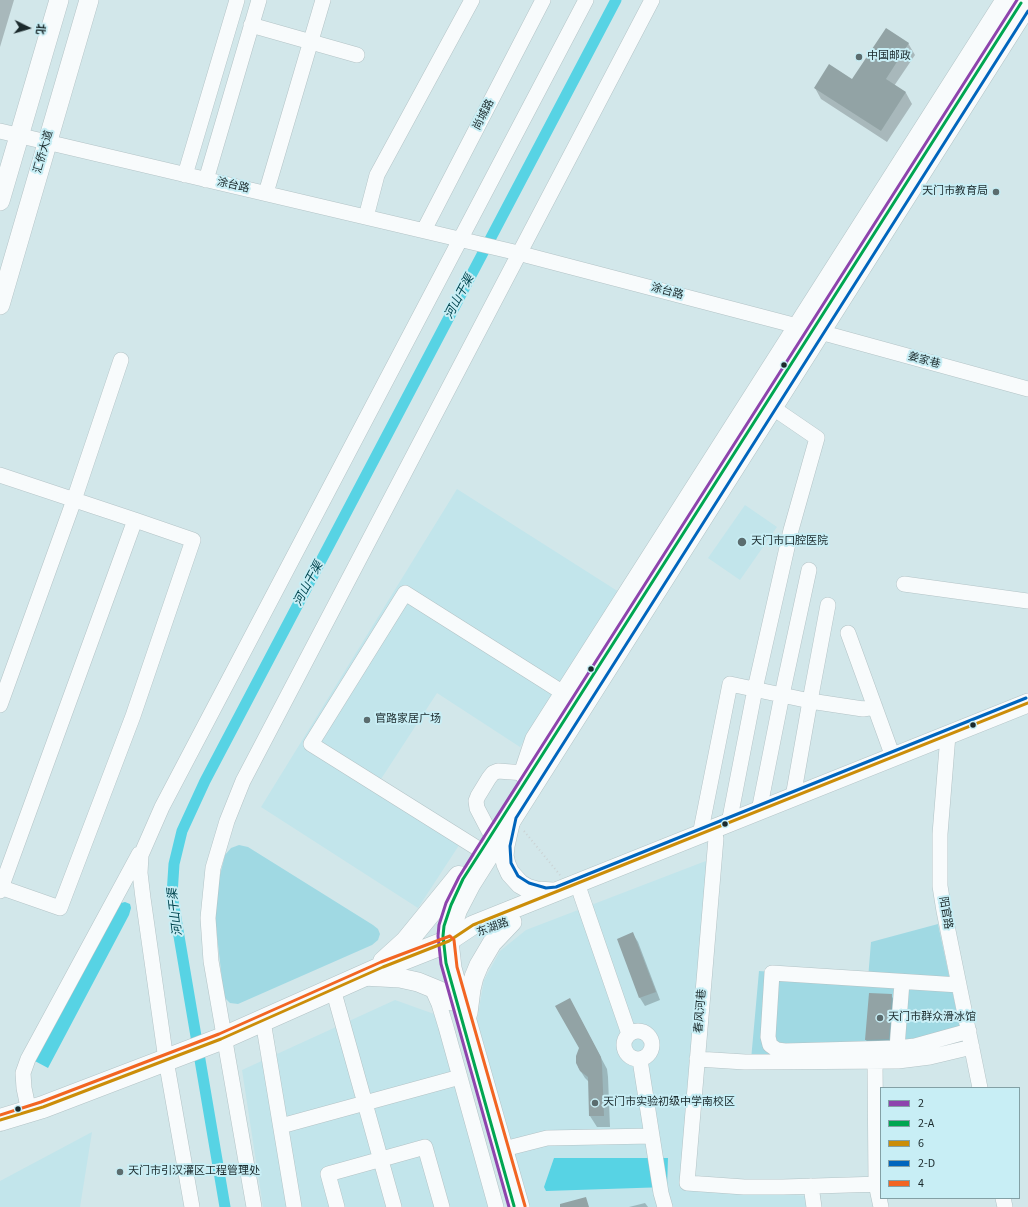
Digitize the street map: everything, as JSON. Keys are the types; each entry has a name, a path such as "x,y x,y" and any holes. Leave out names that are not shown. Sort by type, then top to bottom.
{"highway":[{"path":"1007,0 1011,24"},
{"path":"525,773 536,740 565,694 814,330 902,210 1011,24 1017,0"},
{"path":"641,621 814,330 912,157 1028,2"},
{"path":"0,1120 44,1107 223,1038 363,976 443,943 460,901 512,816 779,412 814,330"},
{"path":"363,976 383,962 406,942 441,901 459,877 525,773 814,330"},
{"path":"443,943 440,925 446,904 459,877"}],"main road":[{"path":"0,201 59,0"},
{"name":"汇侨大道","path":"0,305 88,0"},
{"name":"东湖路","path":"443,943 473,925 708,836 948,739 1028,703"},
{"name":"东湖路","path":"708,836 730,822 893,757 1028,711"},
{"path":"512,816 504,846 506,864 510,873 520,884 527,888 546,893 571,889"},
{"name":"东湖路","path":"443,943 478,934 512,922 571,889"},
{"path":"467,1020 474,977 492,943 512,922"},
{"path":"443,943 441,964 509,1207"},
{"path":"443,943 449,952 452,968 520,1207"},
{"path":"363,976 400,978 418,982 431,986 440,991 451,1001"}],"street":[{"path":"185,175 237,0"},
{"path":"206,180 259,0"},
{"path":"266,193 323,0"},
{"path":"366,217 377,175 472,0"},
{"name":"尚城路","path":"424,230 543,0"},
{"path":"192,1207 140,873 141,855 166,800 464,239 586,0"},
{"path":"254,1207 223,1038 211,961 208,918 213,868 227,821 247,774 517,252 652,0"},
{"path":"251,26 357,55"},
{"name":"涂台路","path":"0,131 464,239 814,330"},
{"name":"姜家巷","path":"814,330 1028,389"},
{"path":"0,705 74,500 121,360"},
{"path":"730,822 755,689 791,530 817,438 779,412"},
{"path":"0,475 135,520 193,540 133,716 60,908 0,888 135,520"},
{"path":"759,811 809,570"},
{"path":"904,584 1028,601"},
{"path":"483,840 311,744 405,593 565,694"},
{"path":"793,797 828,605"},
{"path":"848,633 893,757"},
{"name":"春风河巷","path":"755,689 730,684 708,836 697,1059 687,1183 744,1188 811,1186"},
{"path":"755,689 857,709 875,707"},
{"name":"阳官路","path":"948,739 940,834 940,886 980,1087"},
{"path":"29,1112 24,1088 23,1073 28,1059 148,838"},
{"path":"571,889 629,1034"},
{"path":"959,985 772,973 768,1038 770,1046 777,1050 785,1051 897,1048 915,1046 968,1031"},
{"path":"897,1048 902,982"},
{"path":"431,986 439,1004 496,1207"},
{"path":"333,989 394,1207"},
{"path":"263,1020 294,1207"},
{"path":"638,1031 648,1035 652,1047 648,1056 640,1060 631,1058 624,1051 624,1042 629,1034 638,1031"},
{"path":"697,1059 745,1062 898,1061 924,1058 972,1047"},
{"path":"640,1060 663,1200"},
{"path":"875,1062 878,1184 881,1207"},
{"path":"281,1126 460,1077"},
{"path":"504,1150 547,1138 652,1136"},
{"path":"336,1207 328,1174 425,1147 442,1207"},
{"path":"814,1207 811,1186 878,1184"}],"path":[{"path":"512,816 571,889"}],"shaded area":[{"name":"官路家居广场","path":"457,489 619,592 520,747 437,693 381,779 467,833 418,908 261,807"},
{"name":"天门市口腔医院","path":"745,505 777,527 740,580 708,558"},
{"path":"239,845 248,847 373,925 378,929 380,934 378,940 372,945 238,1004 230,1003 224,997 215,905 225,855 231,848"},
{"name":"天门市实验初级中学南校区","path":"711,859 684,1186 807,1196 809,1207 529,1207 477,1020 484,980 500,951 526,930"},
{"path":"938,924 964,1046 751,1060 759,971 868,979 871,942"},
{"path":"395,1000 448,1019 500,1207 263,1207 242,1070"},
{"path":"92,1132 80,1207 0,1207 0,1181"}],"water":[{"path":"125,902 130,904 131,908 129,915 48,1068 33,1060 118,907 121,903"},
{"path":"554,1158 668,1158 667,1187 546,1191 544,1187"}],"building":[{"path":"886,28 909,43 886,79 906,92 881,131 814,88 829,64 852,79"},
{"path":"633,932 656,992 639,998 617,939"},
{"name":"天门市群众滑冰馆","path":"869,993 892,994 889,1039 865,1040"},
{"path":"570,998 601,1057 604,1116 589,1116 588,1077 580,1071 576,1063 576,1056 579,1048 555,1006"},
{"path":"586,1197 589,1207 560,1207 560,1204"}],"waterway":[{"name":"河山干渠","path":"225,1207 172,895 174,864 182,831 205,781 616,0"}],"transit line":[{"name":"2","path":"509,1207 441,964 438,936 439,925 446,903 459,877 477,848 1017,0"},
{"name":"2-A","path":"514,1206 446,963 443,936 444,926 451,905 463,879 1021,3"},
{"name":"2-D","path":"1026,698 556,887 546,888 529,883 518,876 511,863 510,846 516,818 1028,11"},
{"name":"6","path":"0,1120 43,1107 221,1039 383,967 449,941 473,925 1028,703"},
{"name":"4","path":"0,1115 41,1102 219,1034 381,962 450,936 454,940 457,967 525,1206"}],"place":[{"name":"中国邮政","path":"859,57"},
{"name":"天门市教育局","path":"996,192"},
{"name":"天门市口腔医院","path":"742,542"},
{"name":"官路家居广场","path":"367,720"},
{"name":"天门市群众滑冰馆","path":"880,1018"},
{"name":"天门市实验初级中学南校区","path":"595,1103"},
{"name":"天门市引汉灌区工程管理处","path":"120,1172"}]}
